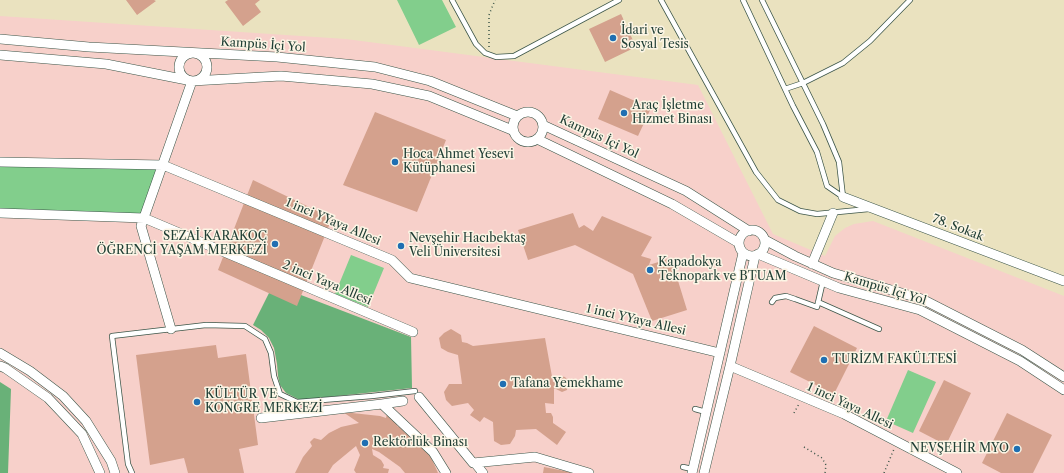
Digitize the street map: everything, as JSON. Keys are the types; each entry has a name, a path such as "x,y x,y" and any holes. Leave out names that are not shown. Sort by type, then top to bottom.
{"street":[{"name":"Kampüs İçi Yol","path":"0,39 89,47 277,57 375,67 430,81 517,116"},
{"path":"191,53 195,53 206,60 208,68 207,73 201,79 192,81 184,78 179,65 184,57 191,53"},
{"path":"0,56 106,64 192,81 281,76 372,84 429,96 512,130"},
{"path":"171,329 141,226 192,81"},
{"path":"527,112 537,115 543,125 541,135 537,139 528,142 518,139 512,130 512,125 517,116 527,112"},
{"name":"Kampüs İçi Yol","path":"543,125 686,191 749,230"},
{"path":"537,139 672,204 739,243"},
{"name":"1 inci YYaya Allesi","path":"0,162 163,165 392,260 410,278 720,352"},
{"name":"78. Sokak","path":"843,197 1064,281"},
{"name":"2 inci Yaya Allesi","path":"0,213 144,218 413,332"},
{"path":"812,264 833,213"},
{"path":"749,230 759,232 765,240 763,250 756,255 750,256 743,253 739,246 741,236 749,230"},
{"name":"Kampüs İçi Yol","path":"765,240 795,256 833,273 922,299 1022,350 1064,377"},
{"path":"743,253 692,471 703,473 756,255"},
{"name":"Kampüs İçi Yol","path":"756,255 839,288 920,310 1020,361 1064,390"},
{"path":"0,353 30,371 63,396 86,421 112,461 115,473"},
{"path":"0,366 48,398 82,434 100,473"},
{"name":"1 inci Yaya Allesi","path":"730,366 844,414 957,473"},
{"path":"417,394 473,463 475,463 483,473"},
{"path":"261,418 403,401"},
{"path":"382,404 433,452 446,473"},
{"path":"475,463 535,457 586,473"}],"lane":[{"path":"452,0 476,44 485,53 496,57 514,56 619,0"},
{"path":"661,0 756,172 778,200 800,211 817,214 873,209"},
{"path":"743,0 793,106 817,152 827,186 843,197"},
{"path":"762,0 823,124 839,162 843,197"},
{"path":"785,89 803,83 843,63 870,41 910,0"},
{"path":"772,302 775,298 786,296 817,307 823,281"},
{"path":"818,302 879,329"},
{"path":"132,473 128,464 112,336 206,325 245,326 265,339 271,353 274,376 280,394 297,402 417,394"},
{"path":"695,409 706,412"},
{"path":"683,467 692,471"}],"path":[{"path":"489,55 489,15 495,0"},
{"path":"884,473 897,442"},
{"path":"804,447 822,458 826,465 825,473"}],"shaded area":[{"name":"Nevşehir Hacıbektaş Veli Üniversitesi","path":"0,16 346,39 698,85 773,234 825,256 835,236 845,228 854,224 873,221 1064,296 1064,473 0,473"}],"green space":[{"path":"397,0 442,0 456,27 419,45"},
{"path":"0,162 163,165 144,218 0,213"},
{"path":"351,255 384,268 368,307 335,294"},
{"path":"269,293 301,295 411,337 412,388 300,400 286,393 280,385 274,348 269,338 253,325"},
{"path":"908,370 936,382 913,433 886,421"},
{"path":"0,382 11,389 8,473 0,473"}],"building":[{"path":"126,0 154,0 156,1 137,15"},
{"path":"228,0 260,0 255,4 261,12 243,26 225,2"},
{"name":"İdari ve Sosyal Tesis","path":"621,14 636,47 605,62 589,29"},
{"name":"Araç İşletme Hizmet Binası","path":"610,90 651,108 638,136 598,119"},
{"name":"Hoca Ahmet Yesevi Kütüphanesi","path":"375,112 446,140 417,212 343,185"},
{"name":"SEZAİ KARAKOÇ ÖĞRENCİ YAŞAM MERKEZİ","path":"253,180 332,218 297,306 218,270"},
{"name":"Kapadokya Teknopark ve BTUAM","path":"573,213 579,228 584,225 593,231 602,216 652,237 641,256 651,259 649,265 671,258 687,310 652,321 633,274 575,245 528,260 518,230"},
{"name":"TURİZM FAKÜLTESİ","path":"814,326 857,348 834,394 790,372"},
{"path":"451,329 461,335 462,342 473,346 545,338 553,382 556,382 559,376 565,377 569,382 567,390 562,392 554,389 554,404 545,403 546,413 551,413 553,423 566,432 557,445 536,429 516,430 515,436 510,444 501,445 494,441 493,422 484,417 480,422 470,415 474,410 468,403 452,406 446,400 444,392 449,384 462,384 458,355 441,348 439,338"},
{"name":"KÜLTÜR VE KONGRE MERKEZİ","path":"216,345 218,358 246,354 258,445 239,449 244,473 188,473 184,458 150,465 136,355"},
{"path":"944,380 971,393 946,445 919,431"},
{"name":"Rektörlük Binası","path":"343,412 386,418 387,414 396,419 397,426 404,429 431,457 438,473 405,473 400,467 379,452 372,449 373,455 381,460 384,465 383,468 389,469 388,473 356,473 354,470 360,455 356,446 333,465 328,473 295,473 303,457 312,446 310,442 314,438 321,440 329,433 341,427 359,423"},
{"name":"NEVŞEHİR MYO","path":"1007,413 1052,435 1033,473 1001,473 982,463"},
{"path":"544,467 570,472 570,473 543,473"}],"place":[{"name":"İdari ve Sosyal Tesis","path":"613,38"},
{"name":"Araç İşletme Hizmet Binası","path":"624,113"},
{"name":"Hoca Ahmet Yesevi Kütüphanesi","path":"395,162"},
{"name":"SEZAİ KARAKOÇ ÖĞRENCİ YAŞAM MERKEZİ","path":"275,244"},
{"name":"Nevşehir Hacıbektaş Veli Üniversitesi","path":"401,246"},
{"name":"Kapadokya Teknopark ve BTUAM","path":"650,270"},
{"name":"TURİZM FAKÜLTESİ","path":"824,360"},
{"name":"Tafana Yemekhame","path":"503,384"},
{"name":"KÜLTÜR VE KONGRE MERKEZİ","path":"197,402"},
{"name":"Rektörlük Binası","path":"365,443"},
{"name":"NEVŞEHİR MYO","path":"1017,449"}]}
